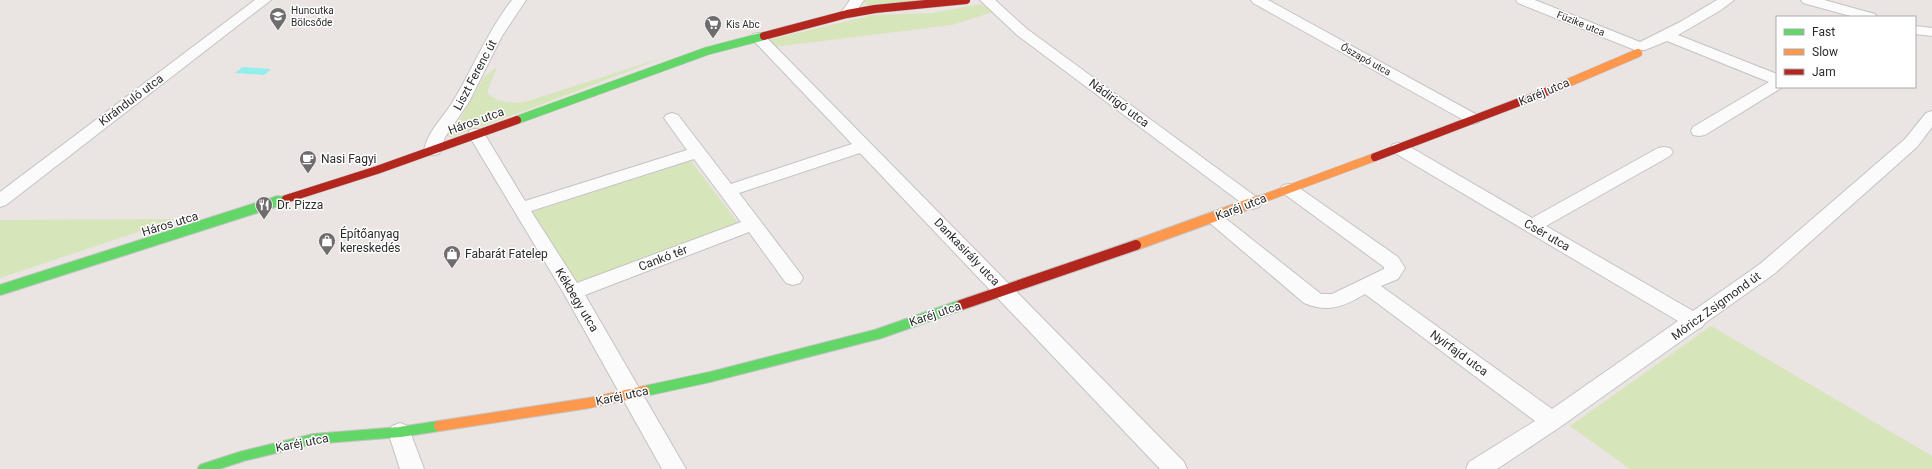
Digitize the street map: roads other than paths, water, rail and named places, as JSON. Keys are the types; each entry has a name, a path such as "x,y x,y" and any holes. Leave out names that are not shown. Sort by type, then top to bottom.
{"street":[{"name":"Kiránduló utca","path":"0,201 264,0"},
{"name":"Liszt Ferenc út","path":"433,150 436,138 460,104 508,14 519,0"},
{"path":"847,14 857,0"},
{"name":"Háros utca","path":"0,290 320,189 433,150 707,51 847,14 875,9 966,0"},
{"name":"Nádirigó utca","path":"987,0 1022,32 1253,203"},
{"name":"Őszapó utca","path":"1258,0 1473,119"},
{"name":"Füzike utca","path":"1523,0 1639,50"},
{"name":"Karéj utca","path":"203,469 243,456 313,438 400,432 589,403 631,395 710,377 878,334 1212,218 1473,119 1533,98 1668,36 1687,26 1727,0"},
{"path":"1808,0 1866,16"},
{"path":"1916,30 1932,32"},
{"path":"1668,36 1776,80"},
{"name":"Dankasirály utca","path":"758,37 1175,469"},
{"path":"1699,131 1776,85"},
{"name":"Móricz Zsigmond út","path":"1478,469 1552,421 1695,322 1767,269 1911,143 1932,116"},
{"path":"672,118 793,278"},
{"name":"Kékbegy utca","path":"476,134 520,208 573,292 674,469"},
{"path":"728,191 864,146"},
{"name":"Csér utca","path":"1399,148 1695,322"},
{"path":"520,208 698,152"},
{"path":"1532,226 1664,152"},
{"path":"1212,218 1311,298 1319,302 1330,303 1391,274 1395,268 1391,262 1289,189"},
{"name":"Cankó tér","path":"573,292 753,224"},
{"name":"Nyírfajd utca","path":"1366,286 1552,421"},
{"path":"400,432 412,469"}],"water":[{"path":"243,67 271,69 264,75 235,73"}],"place":[{"name":"Huncutka Bölcsőde","path":"278,31"},
{"name":"Kis Abc","path":"713,39"},
{"name":"Nasi Fagyi","path":"308,174"},
{"name":"Dr. Pizza","path":"264,220"},
{"name":"Építőanyag kereskedés","path":"327,256"},
{"name":"Fabarát Fatelep","path":"452,269"}]}
